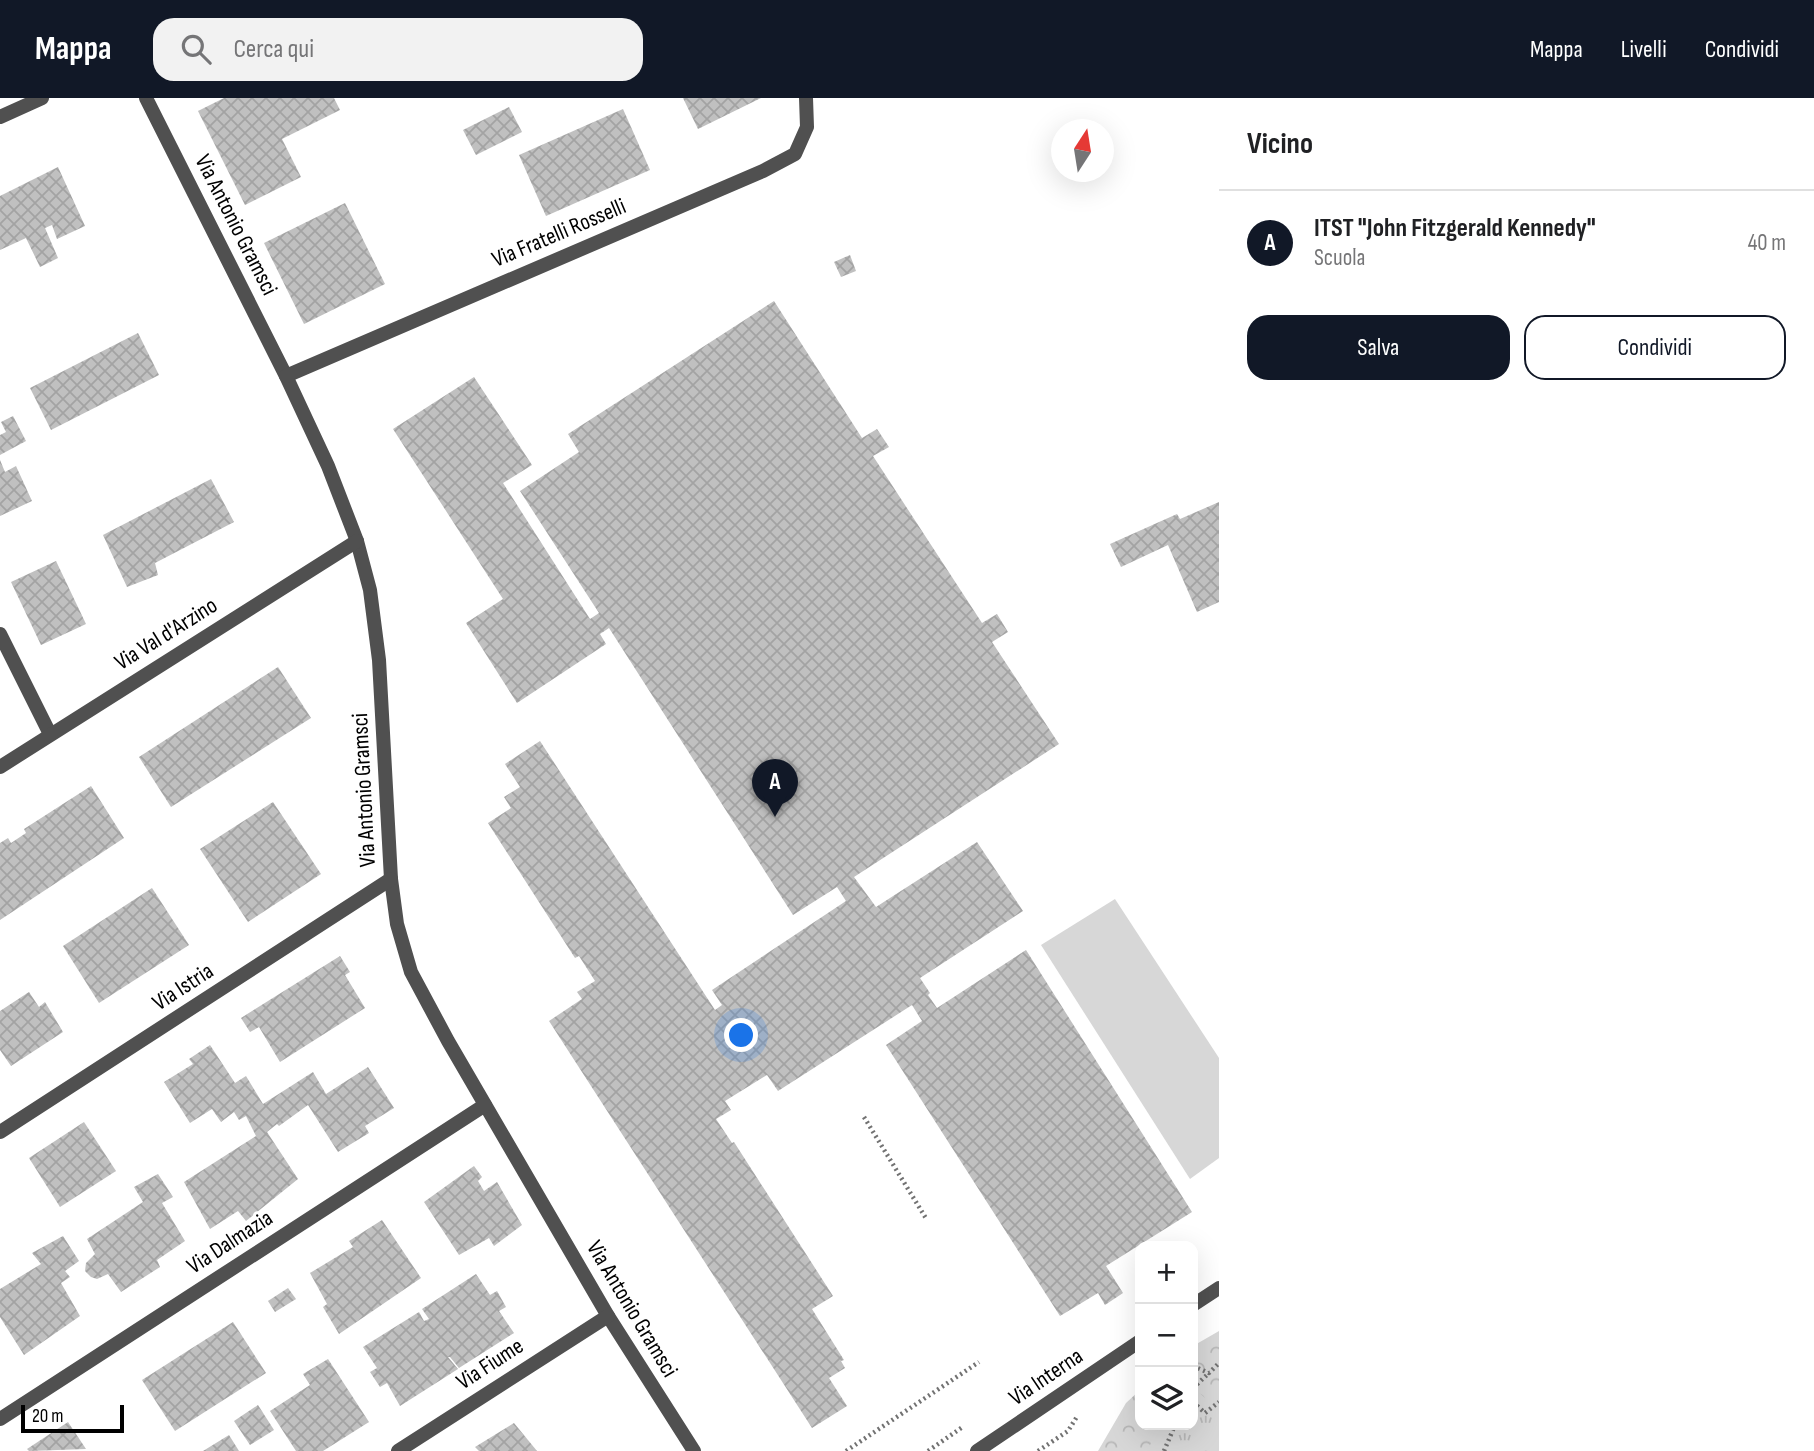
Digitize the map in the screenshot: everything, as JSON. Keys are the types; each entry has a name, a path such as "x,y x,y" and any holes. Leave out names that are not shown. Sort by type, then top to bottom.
{"street":[{"path":"0,117 42,98"},
{"name":"Via Antonio Gramsci","path":"146,98 286,376 328,466 357,541 370,590 379,660 391,879 397,924 411,972 608,1316 694,1451"},
{"name":"Via Fratelli Rosselli","path":"286,376 763,171 795,154 807,127 806,98"},
{"name":"Via Val d'Arzino","path":"0,767 357,541"},
{"path":"0,634 50,734"},
{"name":"Via Istria","path":"0,1132 391,879"},
{"name":"Via Dalmazia","path":"0,1419 485,1105"},
{"path":"1196,1304 1219,1288"},
{"name":"Via Fiume","path":"398,1451 608,1316"},
{"name":"Via Interna","path":"977,1451 1135,1344"}],"path":[{"path":"864,1117 927,1220"},
{"path":"846,1451 979,1362"},
{"path":"1198,1383 1219,1363"},
{"path":"1195,1367 1209,1373"},
{"path":"1198,1407 1205,1413 1219,1402"},
{"path":"1038,1451 1068,1431 1076,1416"},
{"path":"1164,1451 1173,1430"}],"green space":[{"path":"1115,899 1219,1058 1219,1158 1190,1179 1041,945"},
{"path":"1219,1331 1219,1451 1098,1451 1126,1403 1135,1395 1135,1430 1198,1430 1198,1343"},
{"path":"1219,1386 1219,1451 1147,1451 1158,1430 1198,1430 1198,1392 1205,1398"}],"building":[{"path":"224,98 334,98 340,110 282,139 301,177 245,205 198,111"},
{"path":"683,98 761,98 698,129"},
{"path":"509,107 522,132 476,155 463,130"},
{"path":"623,109 650,170 546,216 519,155"},
{"path":"58,167 85,226 57,239 52,225 45,228 58,258 40,267 26,238 0,250 0,196"},
{"path":"345,203 385,284 304,324 264,243"},
{"path":"850,255 856,271 841,277 834,262"},
{"path":"774,301 862,438 877,429 889,447 873,456 982,623 997,614 1008,632 992,642 1059,744 854,877 876,907 977,842 1023,911 920,978 930,993 928,995 937,1008 1026,950 1192,1212 1146,1241 1135,1241 1135,1248 1106,1266 1123,1293 1105,1305 1098,1293 1060,1316 886,1045 922,1021 912,1005 778,1091 767,1075 725,1101 731,1110 716,1119 732,1143 734,1142 833,1296 812,1309 844,1360 841,1361 845,1368 829,1378 847,1406 812,1428 549,1021 582,999 577,992 595,981 579,956 575,958 488,823 511,808 504,797 520,787 505,764 540,741 715,1010 722,1005 712,990 846,901 837,887 793,915 609,628 600,634 606,644 517,703 466,623 503,599 393,429 474,377 532,465 503,483 590,619 599,613 520,491 579,452 568,434"},
{"path":"138,333 159,375 51,430 30,388"},
{"path":"13,416 26,441 0,455 0,435 6,432 1,422"},
{"path":"0,460 5,472 16,466 32,501 0,516"},
{"path":"211,479 234,522 155,563 158,575 127,587 103,535"},
{"path":"1219,502 1219,602 1197,612 1168,545 1121,567 1110,544 1177,514 1180,519"},
{"path":"56,561 86,624 41,645 11,582"},
{"path":"278,667 311,718 171,807 139,757"},
{"path":"91,786 124,838 0,920 0,843 8,838 11,843 26,833 24,829"},
{"path":"273,802 321,874 248,922 200,849"},
{"path":"152,888 189,945 99,1003 63,946"},
{"path":"340,956 350,972 345,975 365,1008 280,1062 259,1027 250,1032 241,1018"},
{"path":"29,992 39,1007 45,1002 63,1032 11,1066 0,1050 0,1011"},
{"path":"210,1045 235,1083 246,1076 263,1104 313,1072 326,1094 368,1067 394,1108 365,1126 369,1133 338,1152 308,1105 279,1126 277,1124 267,1132 298,1179 246,1221 238,1211 210,1229 184,1182 256,1136 246,1116 239,1120 234,1112 221,1122 212,1109 190,1123 164,1082 193,1064 189,1059"},
{"path":"84,1122 116,1171 60,1207 29,1158"},
{"path":"474,1166 482,1177 478,1181 484,1191 497,1182 522,1225 494,1246 489,1238 459,1255 424,1202"},
{"path":"158,1174 173,1197 162,1203 185,1241 157,1260 160,1267 121,1292 108,1274 97,1279 85,1271 86,1263 95,1254 87,1239 143,1202 134,1187"},
{"path":"382,1220 421,1278 339,1334 323,1307 327,1304 310,1273 353,1247 349,1241"},
{"path":"63,1236 79,1261 65,1271 70,1277 61,1283 80,1316 24,1355 0,1317 0,1289 41,1264 32,1253"},
{"path":"476,1274 490,1295 497,1291 506,1307 499,1311 514,1333 459,1368 448,1357 458,1369 400,1406 387,1383 380,1387 370,1372 377,1368 363,1347 419,1312 424,1321 429,1319 422,1309"},
{"path":"288,1288 296,1299 275,1312 268,1301"},
{"path":"233,1322 266,1373 175,1431 142,1380"},
{"path":"328,1359 369,1422 323,1451 296,1451 270,1411 310,1385 303,1374"},
{"path":"258,1405 274,1430 250,1445 234,1421"},
{"path":"68,1422 86,1449 27,1449"},
{"path":"514,1423 537,1451 479,1451 475,1447"},
{"path":"229,1435 239,1451 203,1451"}],"place":[{"name":"ITST \"John Fitzgerald Kennedy\"","path":"775,817"}]}
